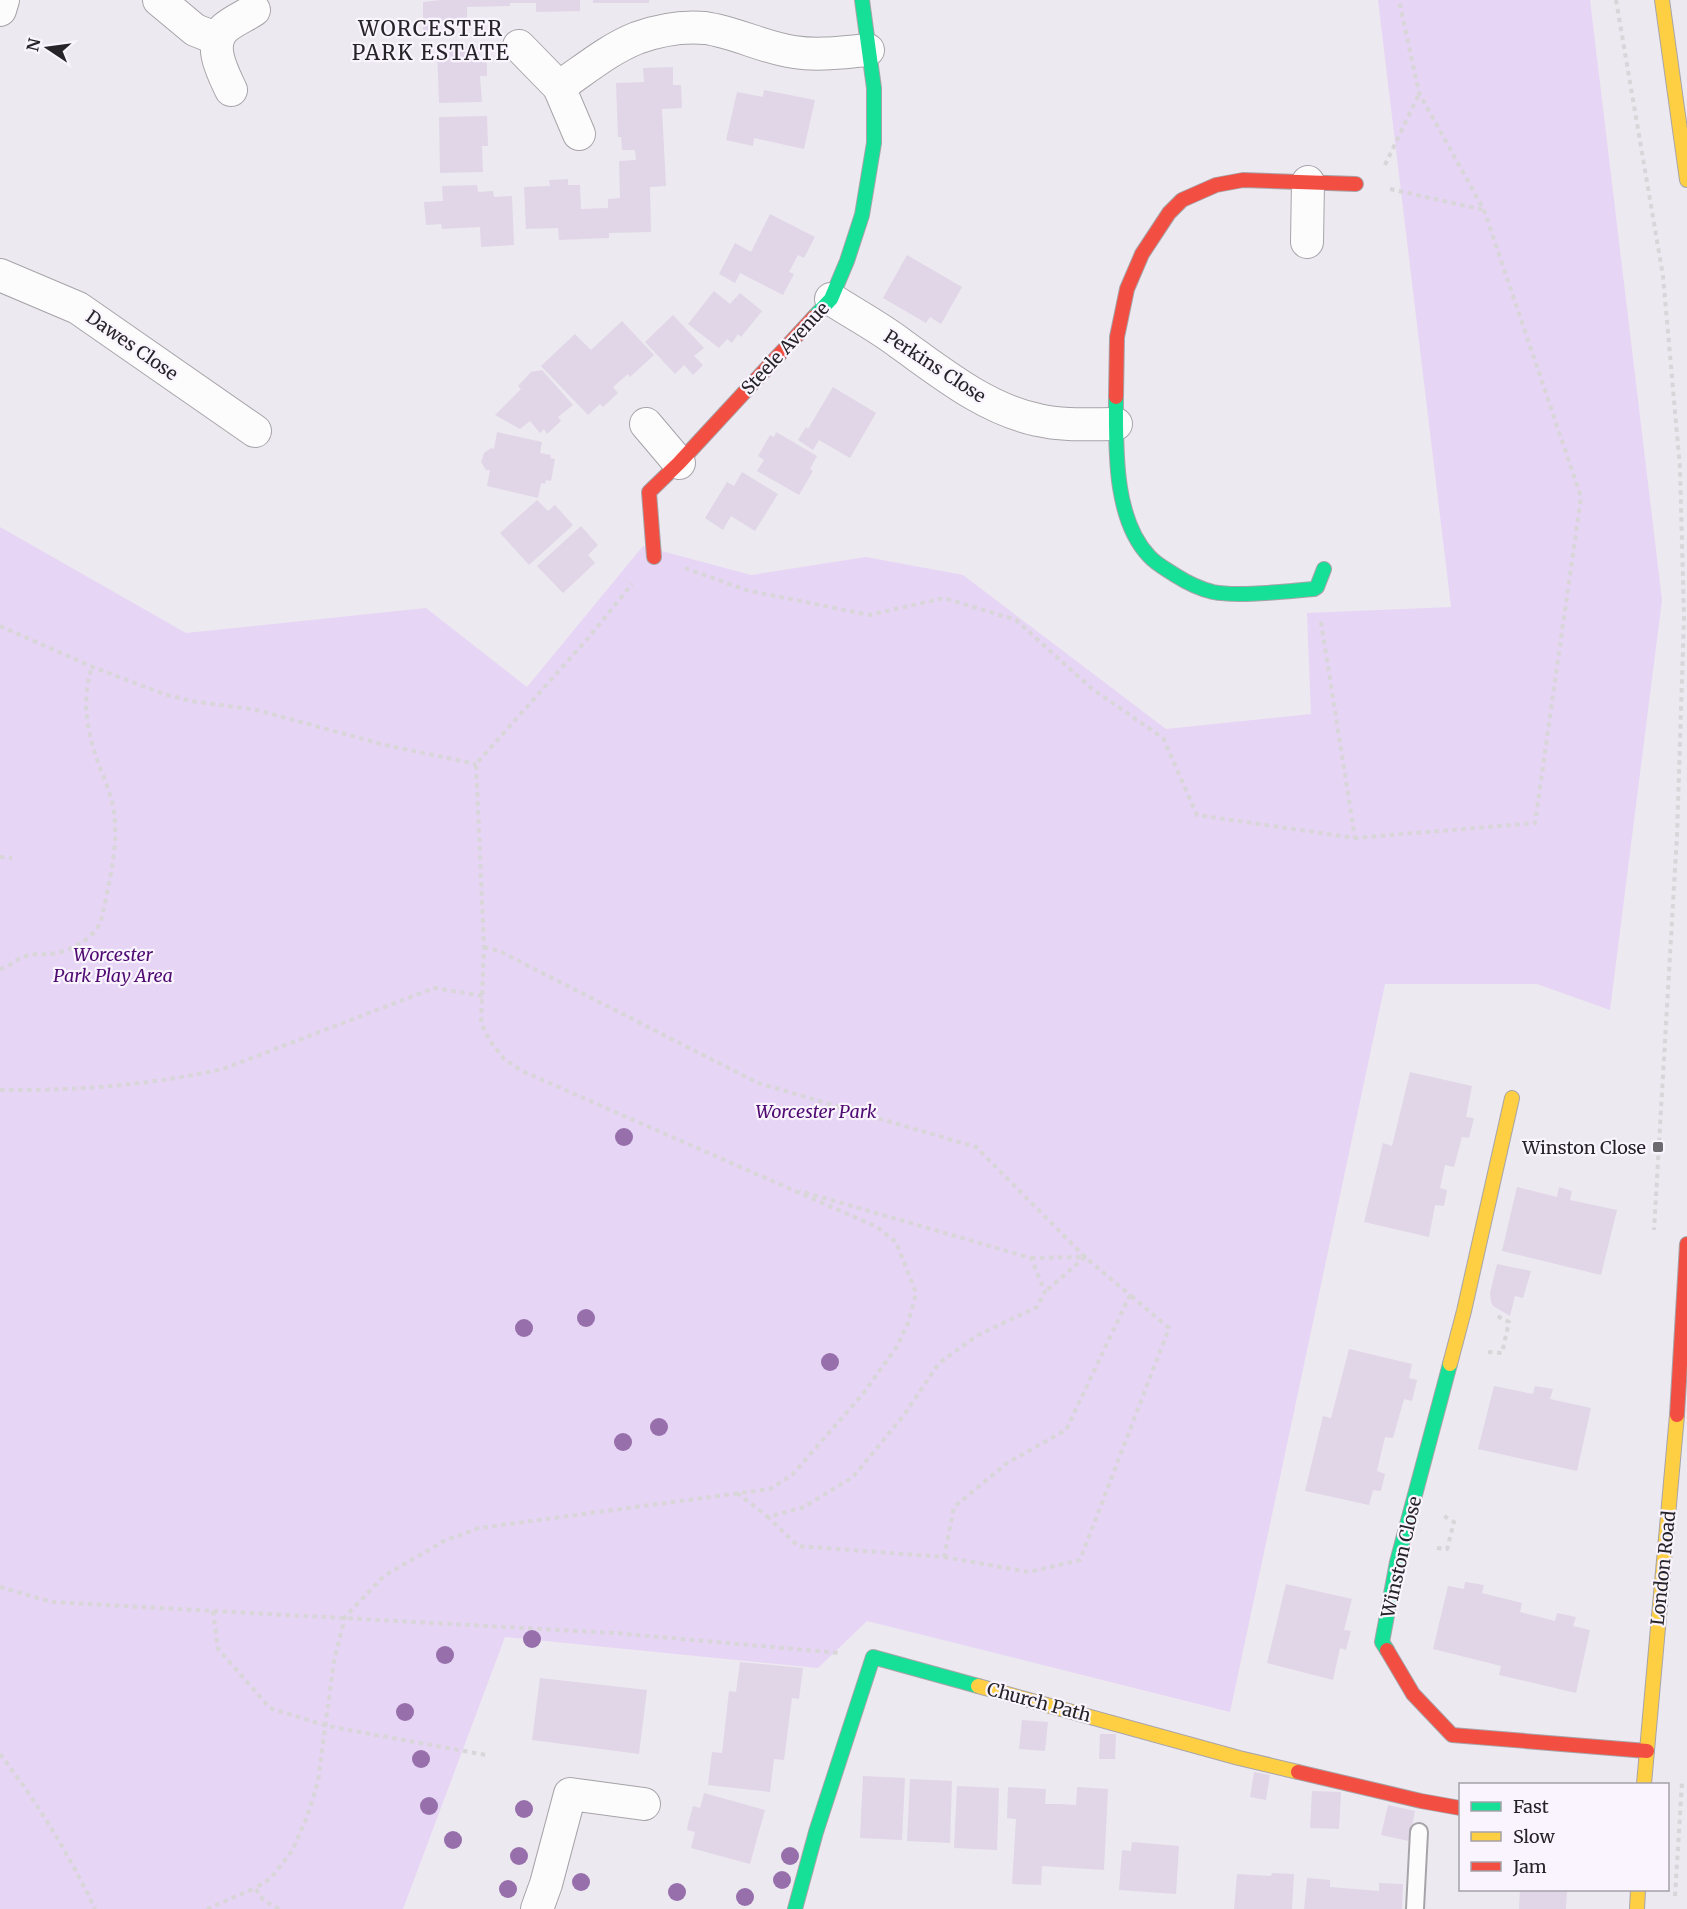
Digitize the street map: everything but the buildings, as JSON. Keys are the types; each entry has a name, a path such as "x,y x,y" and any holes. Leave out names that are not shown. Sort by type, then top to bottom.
{"street":[{"path":"0,10 3,0"},
{"path":"159,0 195,30 218,39"},
{"name":"Steele Avenue","path":"654,557 649,492 679,464 831,299 853,244 862,215 872,163 875,104 862,0"},
{"path":"1662,0 1687,180"},
{"path":"231,90 220,64 218,39 225,28 254,10"},
{"path":"559,87 631,40 674,29 709,29 757,44 796,52 826,54 868,50"},
{"path":"519,46 559,87 579,134"},
{"path":"1324,569 1314,589 1213,592 1194,585 1161,566 1148,555 1137,540 1126,516 1120,491 1116,424 1116,353 1122,309 1131,279 1142,254 1169,213 1182,200 1216,185 1243,180 1356,184"},
{"path":"1307,242 1308,182"},
{"name":"Dawes Close","path":"0,275 78,308 255,431"},
{"name":"Perkins Close","path":"831,299 887,334 952,380 998,406 1027,417 1058,423 1116,424"},
{"path":"646,424 679,464"},
{"name":"Winston Close","path":"1512,1098 1464,1311 1397,1562 1382,1642 1413,1694 1452,1735 1647,1751"},
{"name":"London Road","path":"1644,1783 1675,1456 1687,1244"},
{"path":"795,1909 816,1832 873,1658"},
{"name":"Church Path","path":"873,1658 1239,1758 1421,1802 1459,1808"},
{"path":"537,1909 570,1794 644,1804"},
{"path":"1637,1909 1638,1891"}],"lane":[{"path":"1415,1909 1419,1832"}],"path":[{"path":"1616,0 1663,276 1680,468 1684,617 1677,835 1653,1240"},
{"path":"1380,176 1419,93"},
{"path":"1386,188 1485,210"},
{"path":"207,1909 270,1879 292,1851 308,1817 318,1780 334,1661 345,1617 384,1576 444,1541 479,1528 770,1489 799,1468 862,1395 896,1348 908,1323 916,1293 896,1242 877,1227 522,1071 504,1059 490,1041 481,1023 484,947 476,764 589,638 654,557"},
{"path":"1320,616 1355,838"},
{"path":"0,626 92,667 164,694 191,701 257,710 375,743 476,764"},
{"path":"0,969 28,955 53,954 77,944 96,932 101,921 114,849 115,824 110,795 87,724 86,685 92,667"},
{"path":"0,857 12,858"},
{"path":"484,947 499,951 758,1083 976,1147 1085,1257 1169,1328 1080,1560 1029,1572 944,1557 798,1546 768,1517 737,1493"},
{"path":"0,1090 118,1087 191,1076 223,1069 434,988 483,996"},
{"path":"784,1186 1031,1258 1085,1257"},
{"path":"768,1517 804,1507 853,1477 904,1415 939,1363 978,1335 1037,1307 1046,1292 1085,1257"},
{"path":"1031,1258 1046,1292"},
{"path":"944,1557 954,1507 1007,1463 1066,1430 1130,1295"},
{"path":"1484,1353 1491,1351 1502,1353 1509,1322 1490,1310"},
{"path":"1430,1551 1447,1549 1454,1522 1441,1513"},
{"path":"0,1587 51,1602 638,1635 817,1649 873,1658"},
{"path":"213,1611 218,1649 270,1708 327,1726 486,1755"},
{"path":"0,1754 26,1787 80,1876 95,1909"},
{"path":"1675,1897 1682,1780"},
{"path":"255,1888 263,1900 279,1909"}],"green space":[{"name":"Worcester Park","path":"1378,0 1590,0 1662,600 1610,1010 1537,984 1385,984 1230,1712 867,1621 818,1668 505,1637 403,1909 0,1909 0,527 186,633 426,608 527,687 643,546 751,575 866,557 963,575 1166,729 1311,714 1307,613 1451,607"}],"traffic: fast":[{"path":"814,317 831,299 847,261 862,215 874,143 874,88 862,0"},
{"path":"1116,397 1117,459 1123,502 1137,540 1155,562 1179,578 1208,591 1236,594 1314,589 1324,569"},
{"path":"1387,1650 1382,1642 1397,1562 1450,1364"},
{"path":"795,1909 816,1832 873,1657 978,1686"}],"traffic: slow":[{"path":"1662,0 1687,180"},
{"path":"1450,1364 1512,1098"},
{"path":"1644,1783 1677,1415"},
{"path":"978,1686 1298,1772"},
{"path":"1637,1909 1638,1891"}],"traffic: jam":[{"path":"1116,397 1117,337 1127,289 1142,254 1169,213 1182,200 1216,185 1243,180 1356,184"},
{"path":"654,557 649,492 679,463 814,317"},
{"path":"1677,1415 1687,1244"},
{"path":"1387,1650 1413,1694 1452,1735 1647,1751"},
{"path":"1298,1772 1459,1808"}],"place":[{"name":"Winston Close","path":"1658,1147"}],"district":[{"name":"WORCESTER PARK ESTATE","path":"431,40"}],"park label":[{"name":"Worcester Park Play Area","path":"113,964"}]}
